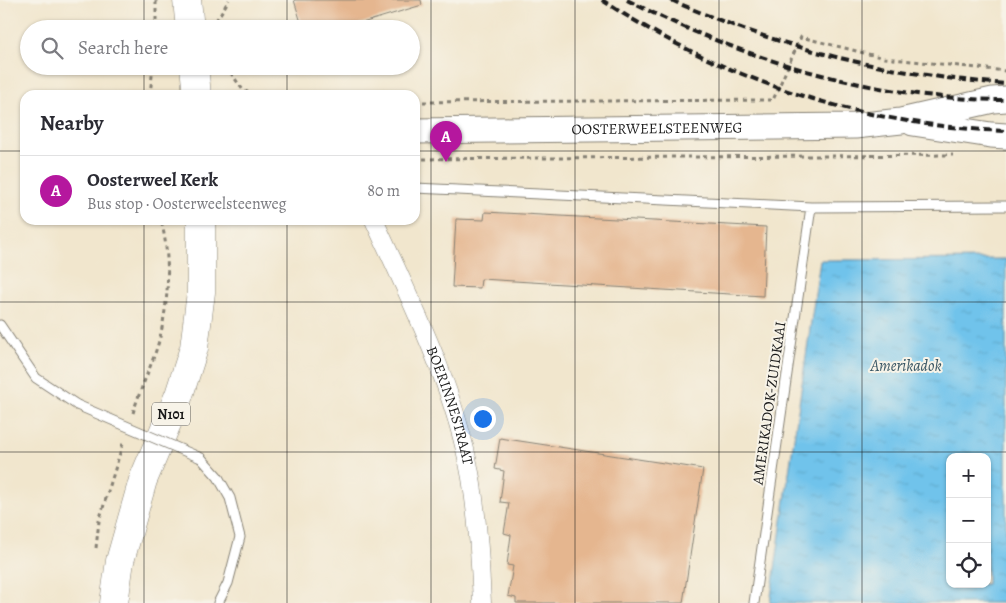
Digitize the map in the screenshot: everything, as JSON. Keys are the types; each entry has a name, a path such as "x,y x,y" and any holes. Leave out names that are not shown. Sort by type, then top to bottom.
{"main road":[{"path":"187,0 189,20"},
{"path":"195,75 196,90"},
{"name":"OOSTERWEELSTEENWEG","path":"420,132 855,126 901,121 993,100 1006,99"},
{"name":"OOSTERWEELSTEENWEG","path":"901,121 1006,136"},
{"name":"N101","path":"114,603 120,561 143,480 179,395 194,348 201,292 201,225"}],"street":[{"name":"BOERINNESTRAAT","path":"376,225 437,360 457,422 471,478 480,546 482,603"}],"lane":[{"path":"420,188 811,207 1006,206"},
{"name":"AMERIKADOK-ZUIDKAAI","path":"754,603 811,207"},
{"path":"0,325 36,378 77,405 201,458 218,477 230,498 240,537 228,582 218,603"}],"path":[{"path":"156,0 156,20"},
{"path":"217,20 229,0"},
{"path":"420,102 773,100 801,37 884,58 933,65 1006,71"},
{"path":"151,90 152,75"},
{"path":"232,75 243,90"},
{"path":"420,159 957,155"}],"water":[{"name":"Amerikadok","path":"1006,259 1006,603 770,603 820,260"}],"building":[{"path":"294,0 421,0 422,5 372,20 300,20"},
{"path":"485,212 766,227 763,296 481,279 480,288 452,287 456,219 484,220"},
{"path":"500,438 703,469 683,603 516,603 516,598 508,596 513,566 507,565 511,535 504,533 509,503 500,502 504,471 495,469"}],"railway":[{"path":"602,0 648,28 695,53 744,75 795,93 846,108 899,120 952,127 1006,131"},
{"path":"627,0 716,41 763,58 811,72 859,84 908,93 1006,100"},
{"path":"671,0 753,32 835,57 919,74 1006,84"}],"place":[{"name":"Oosterweel Kerk","path":"446,162"}]}
